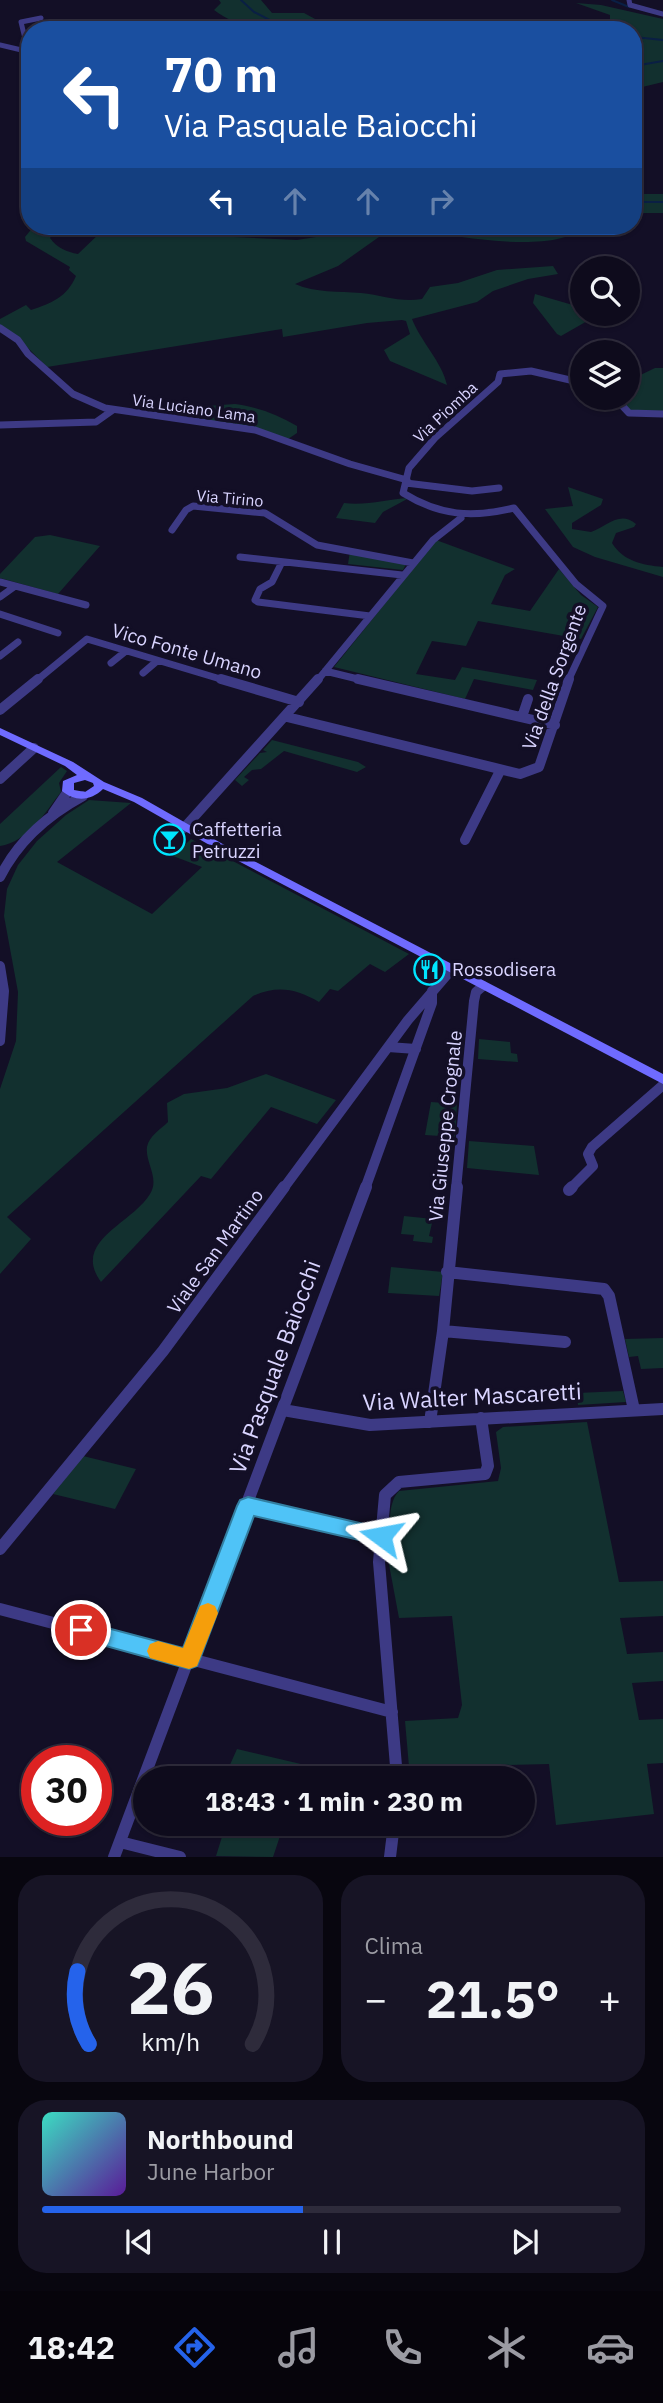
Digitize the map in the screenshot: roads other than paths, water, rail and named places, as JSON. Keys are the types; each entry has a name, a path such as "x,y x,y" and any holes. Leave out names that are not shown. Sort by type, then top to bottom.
{"main road":[{"path":"0,730 69,764 85,776 95,778 92,791"},
{"path":"48,755 69,769 70,785"},
{"path":"70,785 85,776"},
{"path":"70,785 142,804 663,1083"}],"street":[{"path":"629,0 630,5 663,14"},
{"path":"26,21 41,18"},
{"path":"0,45 21,49"},
{"name":"Via Luciano Lama","path":"0,328 18,340 28,354 73,394 113,410 255,429 350,464 406,481 472,491 499,488"},
{"name":"Via Piomba","path":"406,481 408,468 435,438 493,387 500,374 512,370 528,371 570,380"},
{"path":"0,425 96,422 113,410"},
{"path":"621,410 627,414 663,414"},
{"path":"406,481 404,494 417,502 461,518"},
{"name":"Via Tirino","path":"172,530 186,510 193,506 265,513 317,545 413,563"},
{"name":"Via della Sorgente","path":"287,717 520,775 539,767 575,661 603,607 565,575 542,538 514,508 461,518"},
{"path":"184,828 287,717 433,540 461,518"},
{"path":"240,557 402,575"},
{"path":"282,562 272,582 260,589 255,600 258,602 370,616"},
{"path":"0,582 86,605"},
{"path":"0,597 14,587"},
{"path":"0,614 58,633"},
{"name":"Vico Fonte Umano","path":"0,710 87,639 299,702"},
{"path":"0,656 18,642"},
{"path":"111,663 126,651"},
{"path":"143,673 157,660"},
{"path":"325,671 555,725"},
{"path":"522,717 528,699"},
{"path":"0,779 34,748"},
{"path":"465,840 500,771"},
{"path":"0,877 12,858 41,827 70,785"},
{"path":"41,827 92,791"},
{"path":"0,854 12,858"},
{"path":"0,967 4,991 0,1041"},
{"name":"Viale San Martino","path":"0,1549 163,1351 387,1047 452,969"},
{"name":"Via Giuseppe Crognale","path":"430,1422 443,1331 474,1001 476,992 483,985"},
{"name":"Via Pasquale Baiocchi","path":"114,1857 407,1077 427,1016 432,991"},
{"path":"414,1012 427,1016"},
{"path":"387,1047 416,1049"},
{"path":"569,1190 593,1166 588,1154 592,1147 663,1083"},
{"path":"447,1272 604,1289 609,1296 634,1410"},
{"path":"443,1331 565,1342"},
{"name":"Via Walter Mascaretti","path":"283,1410 362,1425 663,1409"},
{"path":"396,1766 379,1562 385,1495 400,1482 485,1474 488,1466 481,1418"},
{"path":"248,1506 381,1536"},
{"path":"0,1609 392,1712"},
{"path":"390,1857 393,1836"},
{"path":"120,1842 180,1857"}],"waterway":[{"path":"241,0 254,12 272,21"},
{"path":"612,0 629,7"},
{"path":"642,38 663,40"},
{"path":"642,65 663,61"},
{"path":"642,202 663,202"}],"place":[{"name":"Caffetteria Petruzzi","path":"169,840"},
{"name":"Rossodisera","path":"429,969"}]}
